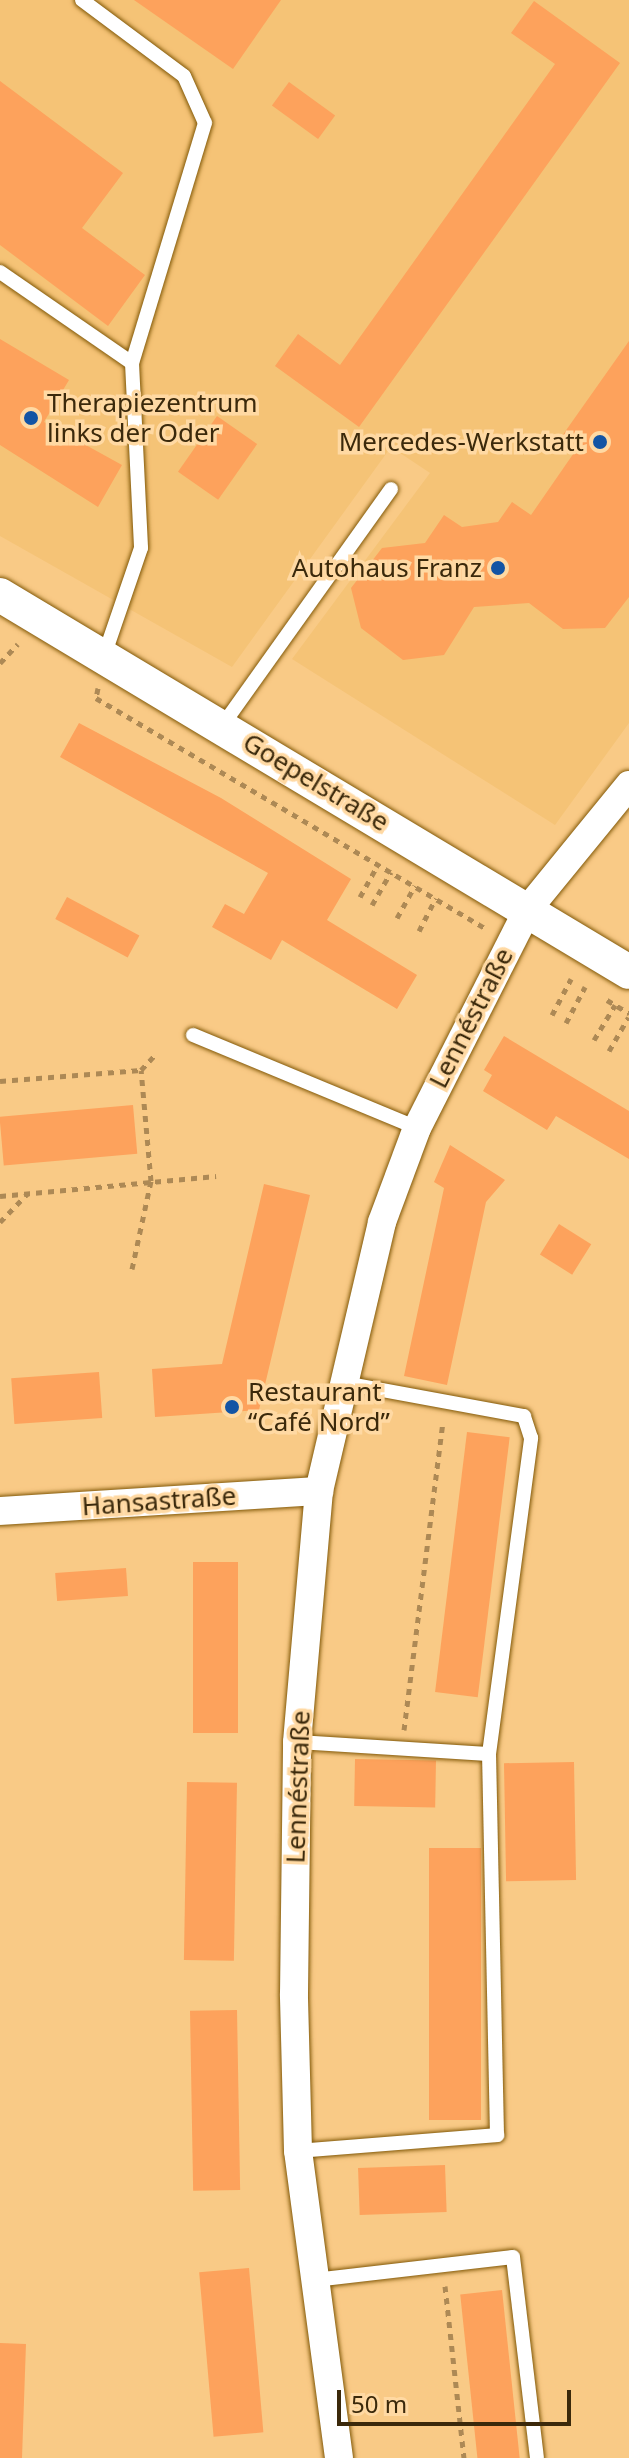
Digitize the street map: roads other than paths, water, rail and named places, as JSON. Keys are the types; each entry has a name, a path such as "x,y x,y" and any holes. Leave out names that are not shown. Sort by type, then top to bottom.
{"street":[{"name":"Goepelstraße","path":"0,595 629,972"},
{"name":"Lennéstraße","path":"339,2458 298,2151 297,1742 319,1491 382,1222 417,1128 528,909 629,785"},
{"name":"Hansastraße","path":"0,1511 319,1491"}],"lane":[{"path":"82,0 184,76 205,123 132,363 141,548 104,656"},
{"path":"0,272 132,363"},
{"path":"222,726 391,489"},
{"path":"193,1035 417,1128"},
{"path":"298,2151 497,2135 489,1754 531,1438 524,1416 345,1383"},
{"path":"297,1742 489,1754"},
{"path":"315,2280 513,2257 537,2458"}],"place":[{"name":"Therapiezentrum links der Oder","path":"31,418"},
{"name":"Mercedes-Werkstatt","path":"600,442"},
{"name":"Autohaus Franz","path":"498,568"},
{"name":"Restaurant “Café Nord”","path":"232,1407"}]}
